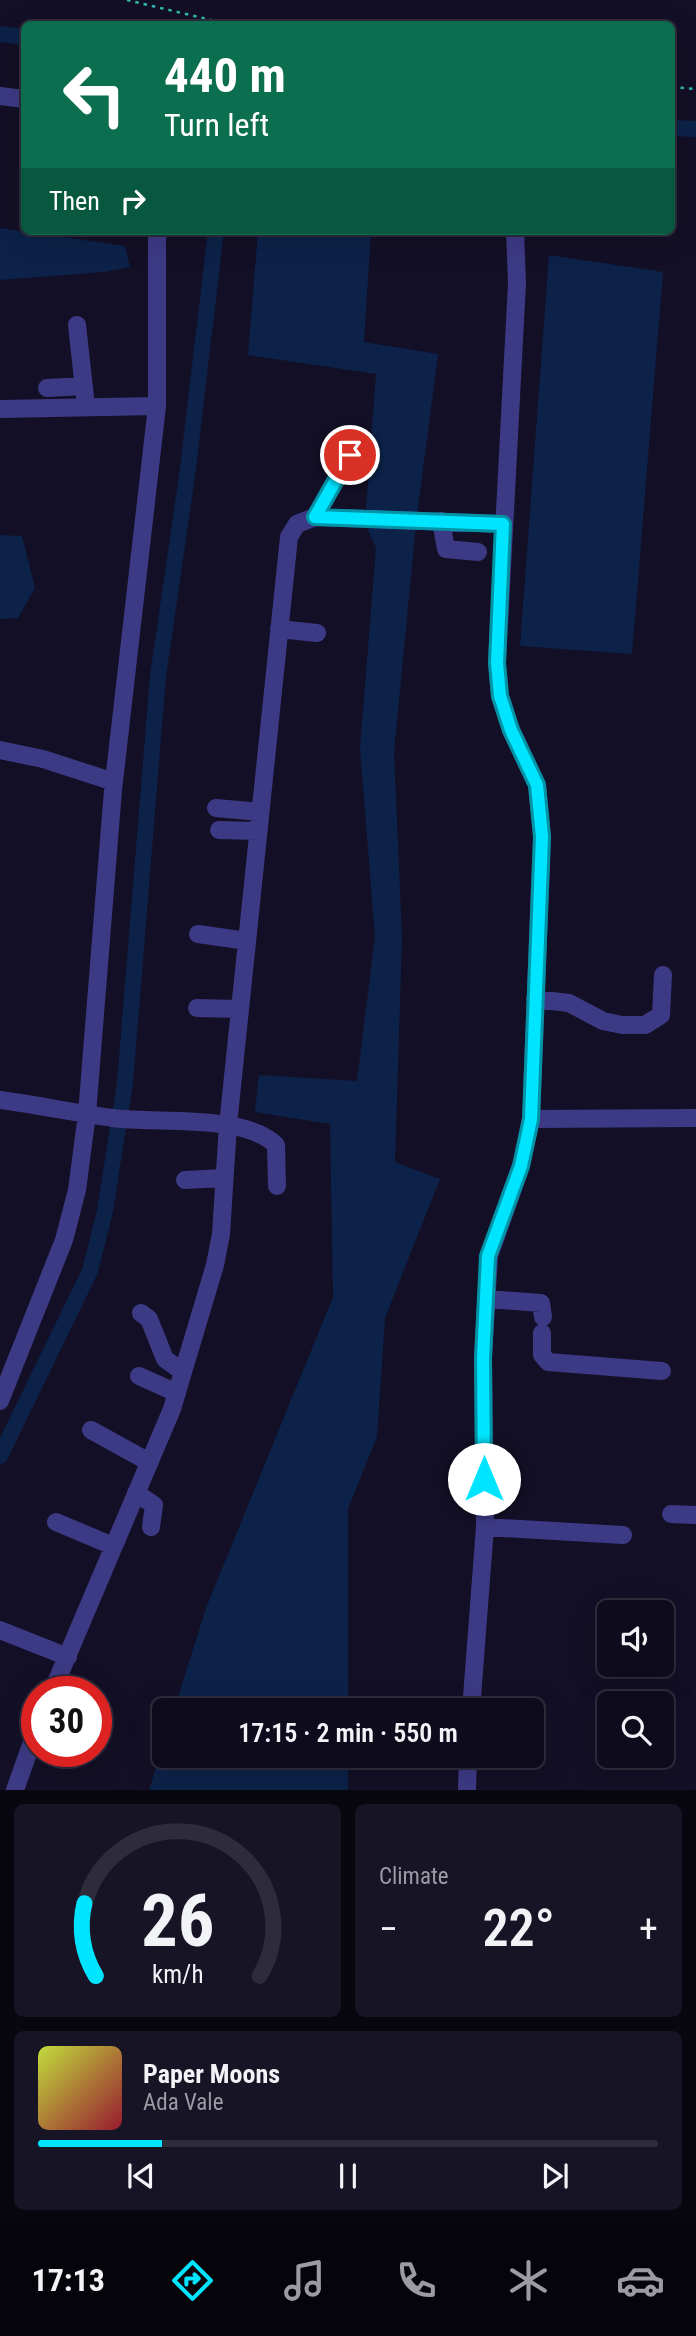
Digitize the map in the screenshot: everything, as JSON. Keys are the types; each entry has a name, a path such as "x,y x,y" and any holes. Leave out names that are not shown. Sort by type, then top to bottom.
{"street":[{"path":"0,96 21,99"},
{"path":"0,1401 8,1360 64,1240 77,1189 87,1114 114,782 157,406 157,235"},
{"path":"472,1698 485,1527 488,1256 521,1166 531,1119 542,837 537,785 511,730 500,696 497,663 517,284 515,235"},
{"path":"77,325 86,407"},
{"path":"47,388 84,386"},
{"path":"0,409 157,406"},
{"path":"315,517 350,455"},
{"path":"59,1676 177,1392 215,1265 221,1234 228,1125 289,537 296,524 315,517 503,524"},
{"path":"442,521 446,549 478,552"},
{"path":"279,629 317,633"},
{"path":"0,750 43,759 114,782"},
{"path":"216,808 260,812"},
{"path":"219,830 258,831"},
{"path":"198,934 247,941"},
{"path":"536,999 569,1003 603,1021 645,1024 661,1015 663,975"},
{"path":"197,1007 240,1009"},
{"path":"1,1100 115,1118 228,1125 262,1135 276,1145 277,1186"},
{"path":"531,1119 696,1118"},
{"path":"185,1180 225,1178"},
{"path":"486,1299 541,1303 542,1355 548,1362 662,1371"},
{"path":"141,1312 149,1319 165,1359 183,1372"},
{"path":"139,1376 177,1392"},
{"path":"91,1430 149,1462"},
{"path":"136,1493 154,1505 151,1527"},
{"path":"671,1514 696,1515"},
{"path":"56,1522 113,1546"},
{"path":"485,1527 623,1535"},
{"path":"0,1630 68,1657"},
{"path":"15,1790 23,1767"},
{"path":"467,1790 468,1768"}],"path":[{"path":"127,0 215,21"},
{"path":"675,87 696,89"}],"water":[{"path":"0,228 21,231 21,235 49,235 125,246 130,267 104,272 0,280"},
{"path":"258,235 371,235 364,342 438,354 416,524 394,752 402,937 395,1162 440,1179 385,1318 377,1437 348,1509 348,1698 178,1698 206,1608 333,1297 330,1124 255,1112 259,1075 357,1081 375,937 360,748 376,548 365,523 376,374 248,355"},
{"path":"549,255 663,272 632,654 520,646"},
{"path":"0,535 22,536 35,588 18,618 0,619"},
{"path":"156,1768 348,1768 348,1790 149,1790"}],"waterway":[{"path":"0,34 21,37"},
{"path":"675,128 696,129"},
{"path":"0,1456 90,1271 105,1211 125,1083 158,676 187,476 216,235"}],"route":[{"path":"350,455 315,517 503,524 497,663 500,696 511,730 537,785 542,837 531,1119 521,1166 488,1256 483,1358 484,1479"}]}
